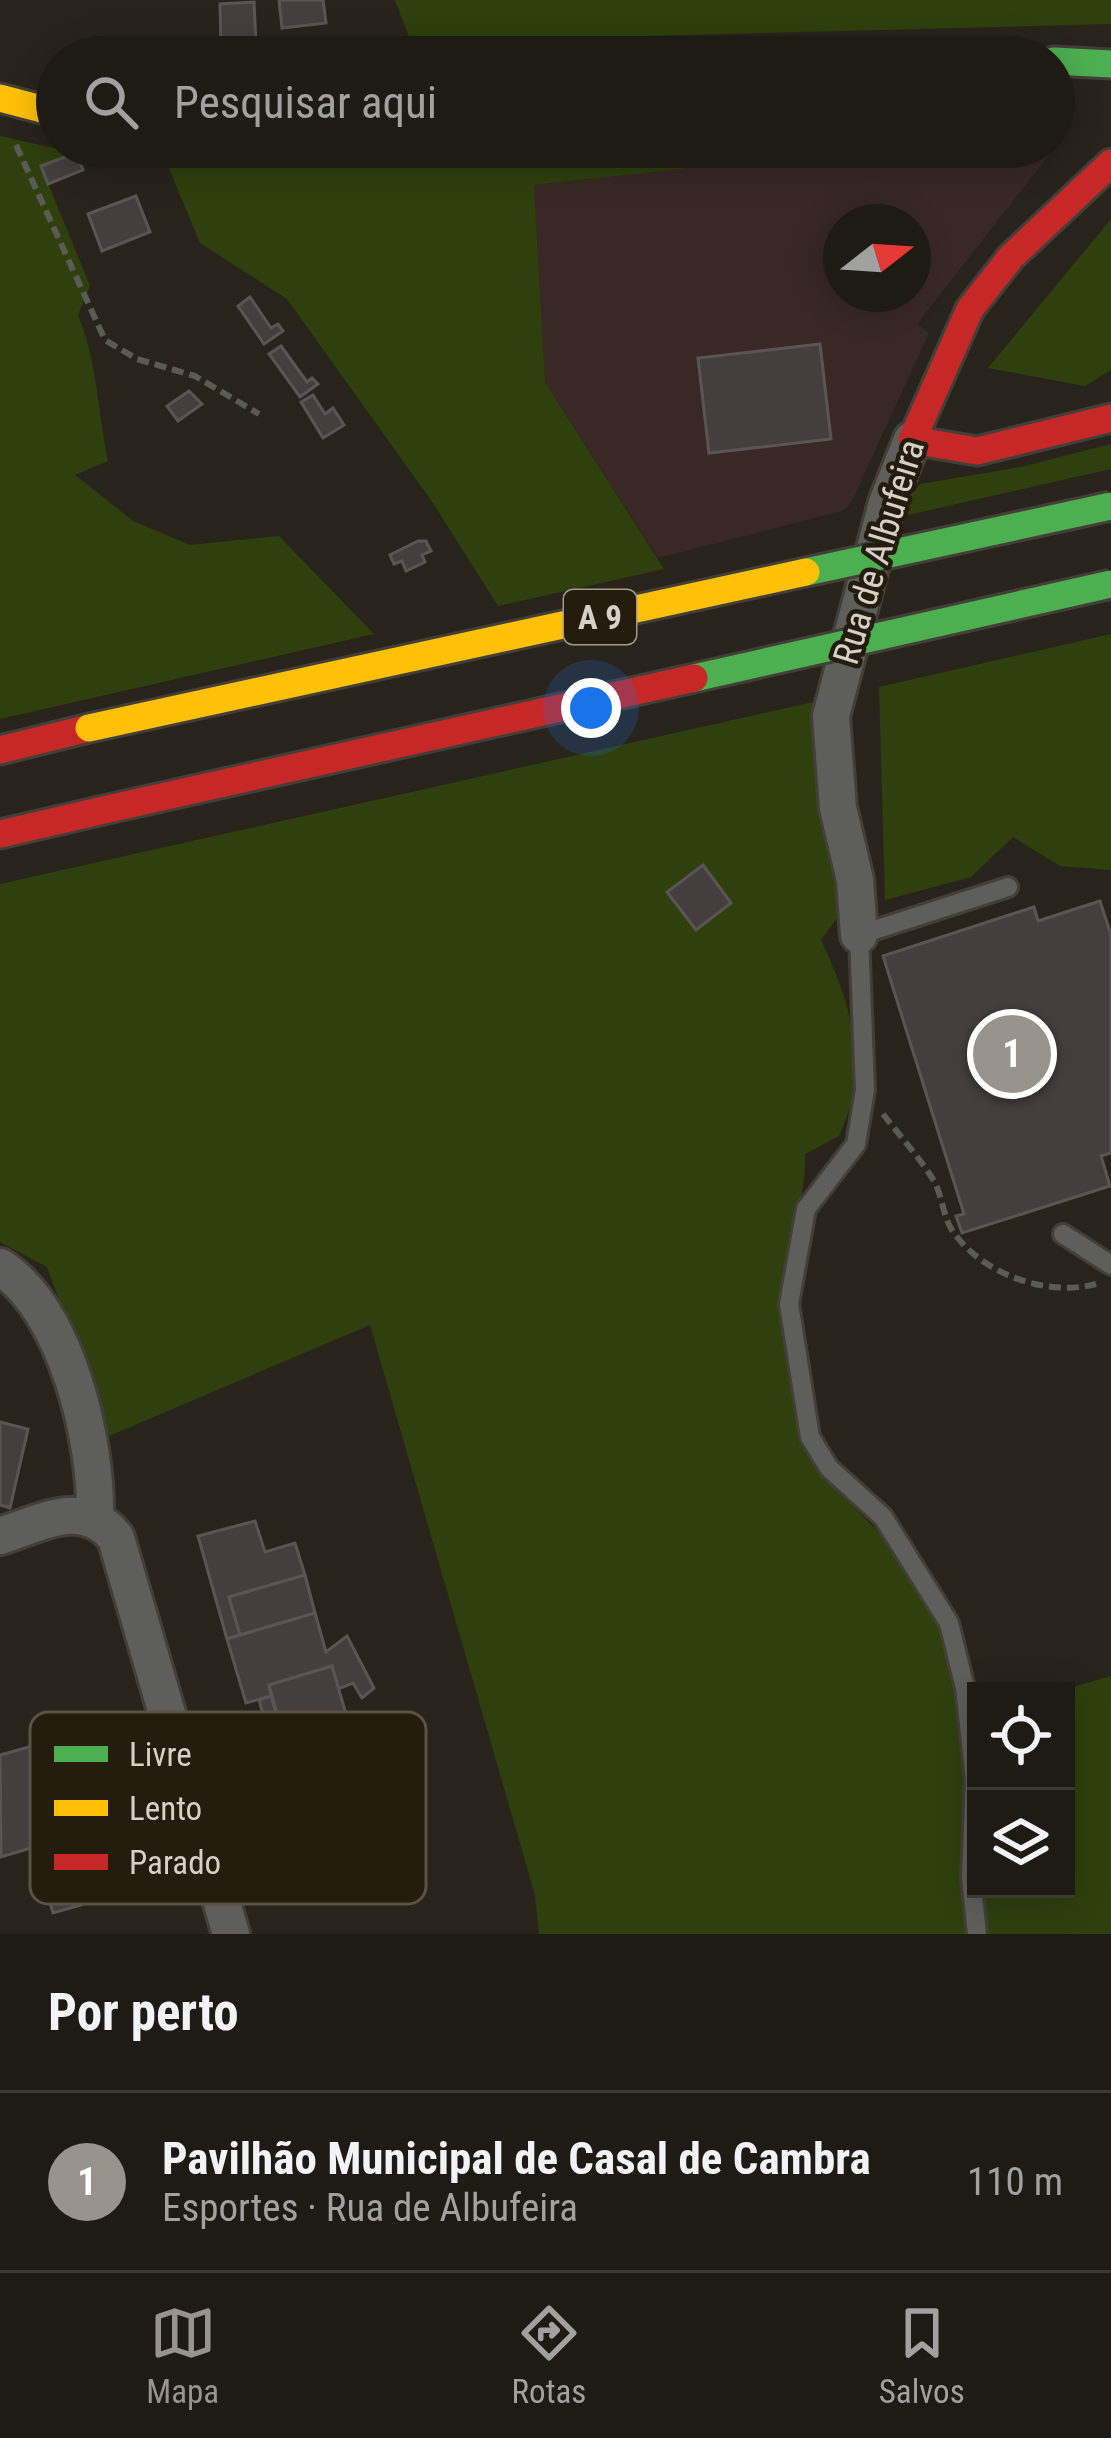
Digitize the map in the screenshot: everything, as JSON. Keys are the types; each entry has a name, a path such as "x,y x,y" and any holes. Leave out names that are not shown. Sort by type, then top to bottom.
{"main road":[{"path":"1098,63 1111,100"},
{"path":"6,100 36,108"},
{"name":"Rua de Albufeira","path":"912,440 955,338 980,296 1011,257 1111,163"},
{"path":"928,402 972,436 1012,443"},
{"path":"912,440 962,452 1111,418"},
{"name":"A 9","path":"0,750 1111,506"},
{"name":"A 9","path":"0,834 1111,584"}],"street":[{"name":"Rua de Albufeira","path":"859,935 855,880 838,808 831,716 887,503 912,440"},
{"path":"0,1267 23,1285 52,1325 94,1464 95,1518"},
{"path":"0,1536 71,1514 95,1518 118,1544 167,1712"},
{"path":"222,1904 231,1934"}],"lane":[{"path":"977,1934 971,1878 975,1780 965,1688 949,1624 883,1517 830,1468 809,1437 789,1304 806,1209 856,1144 865,1090 859,935 1008,887"},
{"path":"1063,1234 1111,1265"}],"path":[{"path":"6,100 16,147 105,340 137,359 195,376 260,414"},
{"path":"865,1090 935,1183 952,1231 971,1252 1008,1275 1041,1286 1085,1287 1111,1280"}],"shaded area":[{"path":"689,168 1039,168 931,306 931,204 823,204 823,312 926,312 917,324 929,333 851,503 842,511 658,558 545,382 534,185"}],"green space":[{"path":"395,0 1111,0 1111,24 644,36 409,36"},
{"path":"0,136 36,144 36,168 42,168 90,286 78,315 93,368 108,461 75,475 133,521 190,545 279,536 374,634 0,719"},
{"path":"169,168 689,168 534,185 545,382 664,569 498,606 433,503 287,299 200,243"},
{"path":"1111,219 1111,370 1085,386 988,368"},
{"path":"1111,444 1111,469 895,518 920,484 1021,467"},
{"path":"1111,634 1111,870 1060,866 1013,837 971,877 885,900 879,687"},
{"path":"827,699 845,907 821,940 848,1012 854,1086 839,1136 805,1154 787,1255 785,1330 796,1418 821,1470 904,1562 942,1638 967,1762 967,1898 1075,1898 1075,1686 1111,1676 1111,1934 539,1934 535,1895 370,1325 109,1436 47,1267 0,1242 0,884"}],"building":[{"path":"279,0 323,0 326,23 282,28"},
{"path":"254,2 256,36 221,36 220,4"},
{"path":"42,168 82,168 83,170 48,184"},
{"path":"136,196 150,232 102,251 88,214"},
{"path":"250,297 271,328 278,324 283,331 264,344 238,306"},
{"path":"820,344 831,439 709,453 698,358"},
{"path":"281,346 307,382 312,378 318,384 300,397 269,354"},
{"path":"189,391 202,404 178,421 167,406"},
{"path":"313,395 325,414 333,408 344,425 323,438 301,402"},
{"path":"426,541 431,551 422,555 425,562 406,571 402,561 394,564 390,555"},
{"path":"703,865 731,903 696,930 667,892"},
{"path":"1100,901 1111,935 1111,1153 1101,1156 1110,1186 962,1233 956,1216 964,1214 883,956 1034,907 1038,921"},
{"path":"0,1422 28,1429 10,1508 0,1505"},
{"path":"255,1521 265,1552 295,1543 305,1575 229,1597 240,1635 227,1639 198,1536"},
{"path":"305,1575 315,1613 240,1635 229,1597"},
{"path":"315,1613 326,1652 347,1636 374,1688 362,1698 353,1683 338,1689 332,1666 269,1685 271,1696 246,1703 227,1639"},
{"path":"332,1666 345,1712 277,1712 269,1685"},
{"path":"271,1696 276,1712 262,1712 259,1700"},
{"path":"30,1747 30,1848 1,1857 0,1755"},
{"path":"50,1904 81,1904 81,1905 53,1913"}],"traffic: fast":[{"path":"1075,62 1111,64"},
{"path":"806,572 1111,506"},
{"path":"694,678 1111,584"}],"traffic: slow":[{"path":"0,98 36,107"},
{"path":"89,728 806,572"}],"traffic: jam":[{"path":"1111,163 1011,257 970,309 912,440 977,451 1111,418"},
{"path":"108,809 694,678"},
{"path":"0,750 89,728"},
{"path":"0,834 108,809"}],"place":[{"name":"Pavilhão Municipal de Casal de Cambra","path":"1012,1054"}]}
